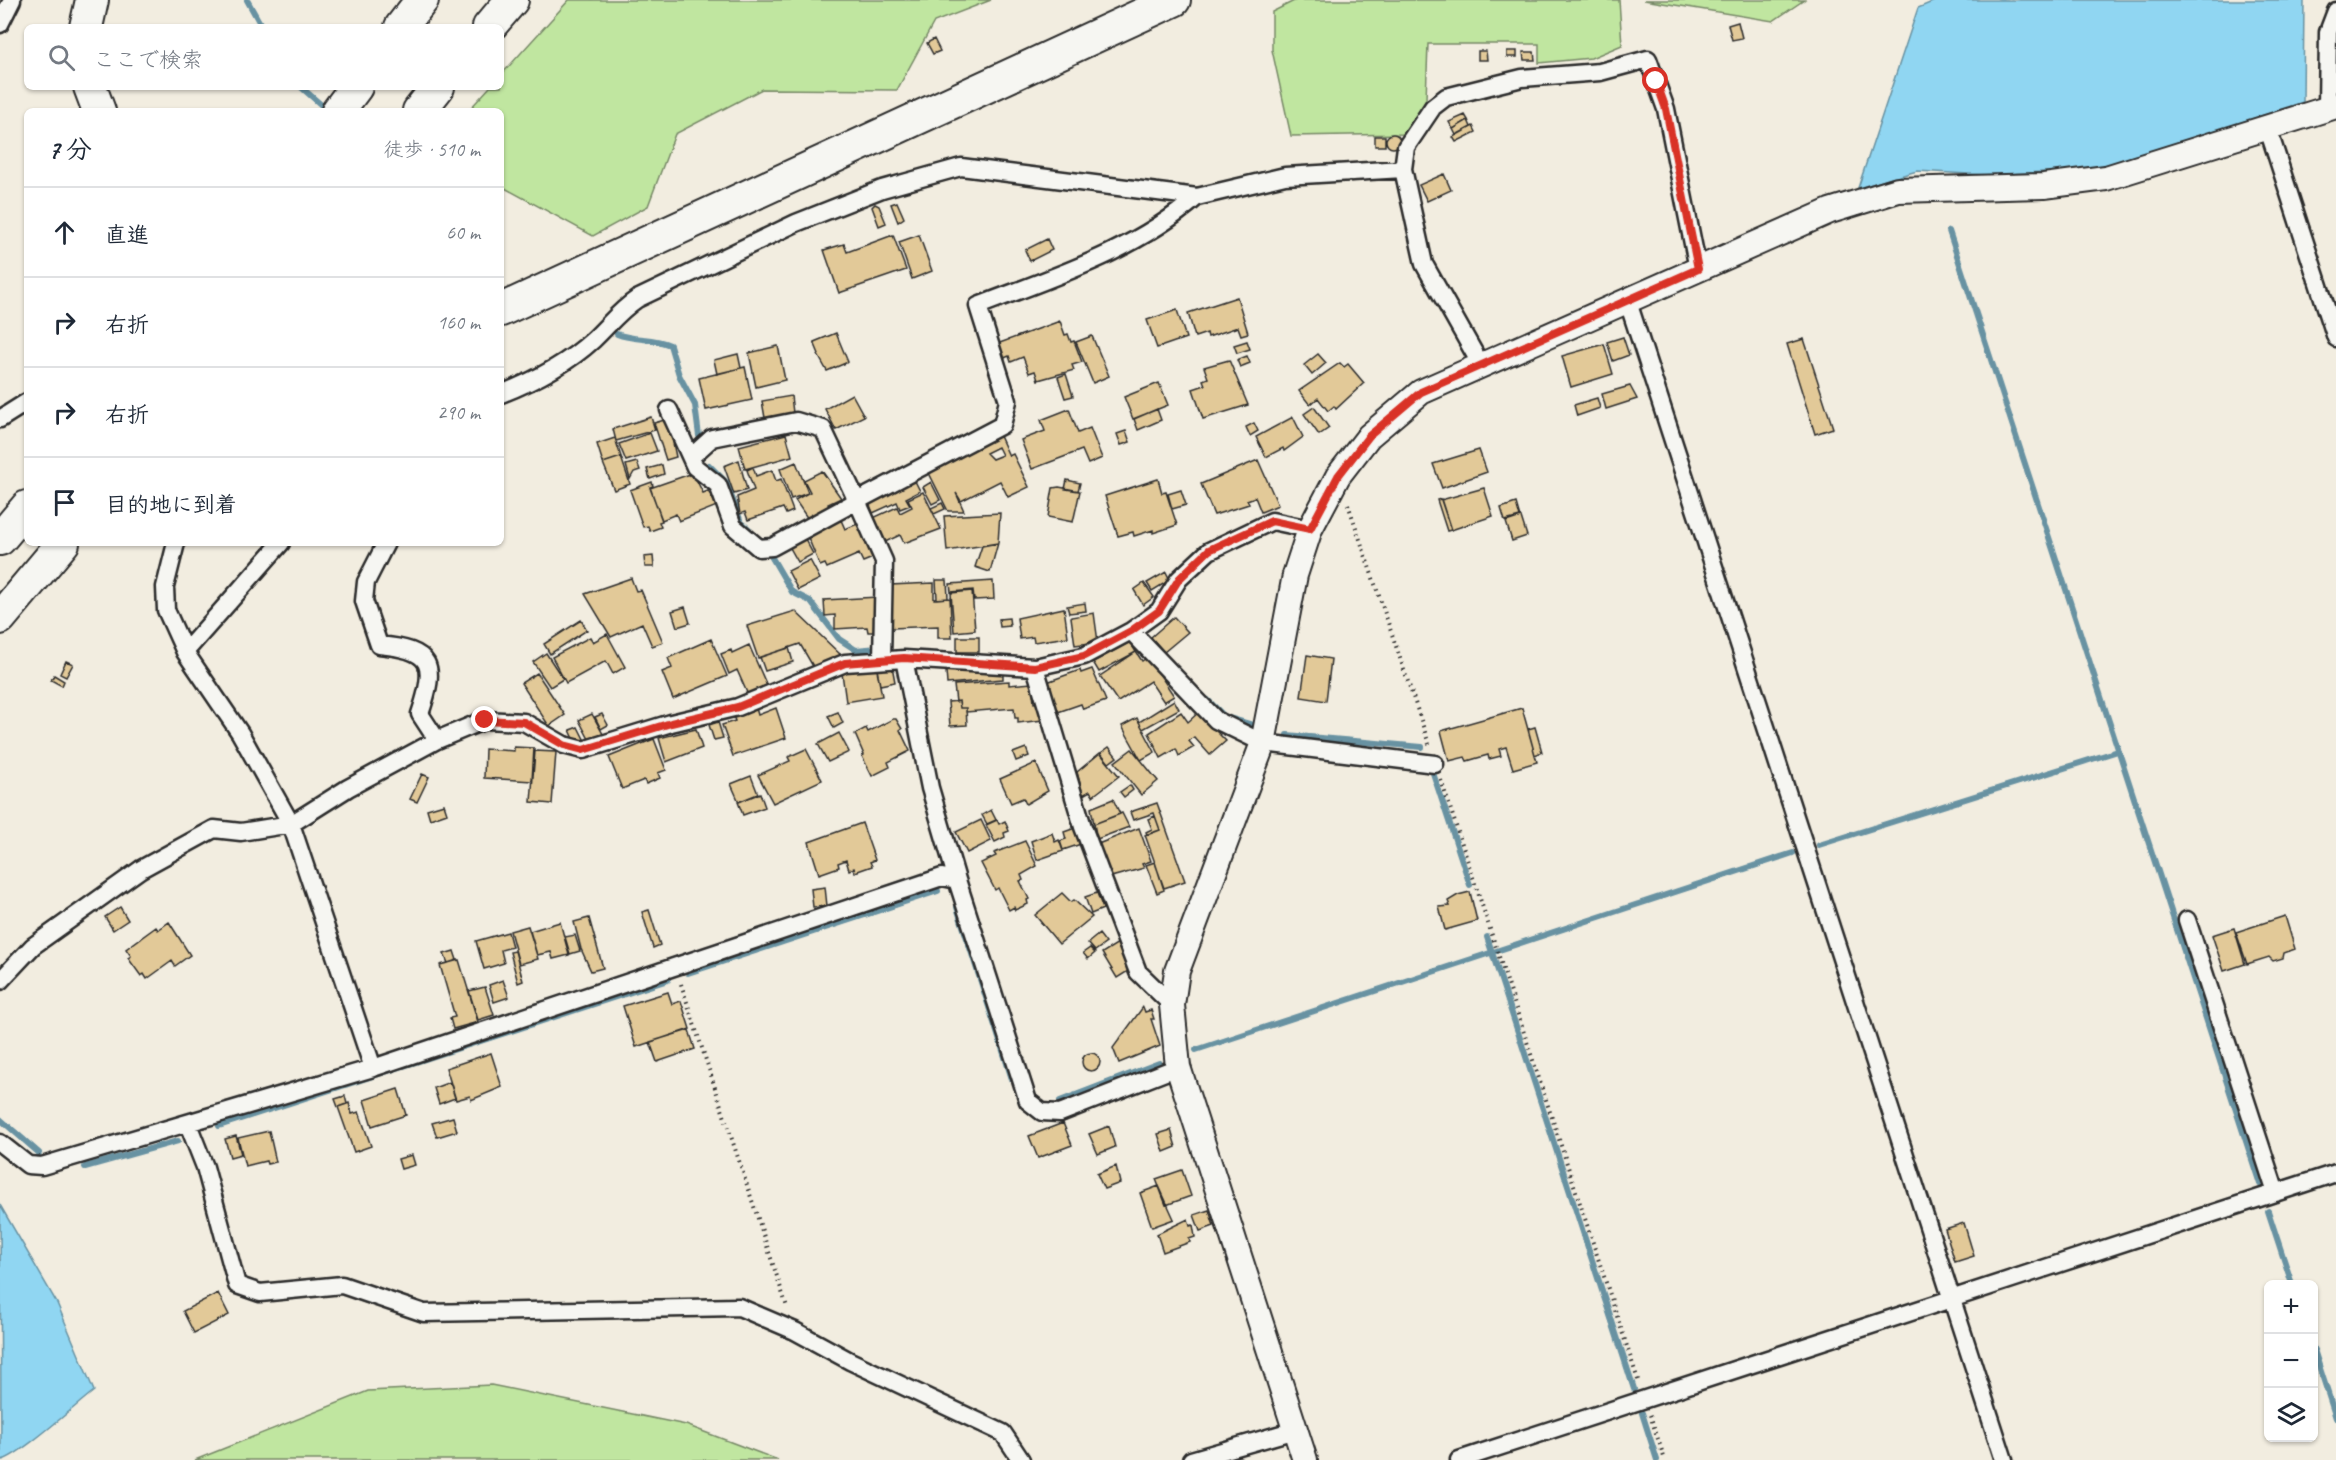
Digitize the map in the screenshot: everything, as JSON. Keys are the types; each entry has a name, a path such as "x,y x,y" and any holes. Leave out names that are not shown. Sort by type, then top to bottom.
{"highway":[{"path":"87,24 92,0"},
{"path":"492,24 512,0"},
{"path":"504,309 1174,0"},
{"path":"91,90 98,108"},
{"path":"340,108 354,90"},
{"path":"421,108 436,90"},
{"path":"0,539 24,511"},
{"path":"0,618 60,546"}],"street":[{"path":"0,24 12,0"},
{"path":"1305,1460 1178,1067 1172,1005 1177,971 1263,743 1295,575 1310,529 1338,476 1369,436 1421,392 1830,211 1898,190 2044,186 2106,178 2268,129 2331,107 2328,32 2336,11"},
{"path":"1481,365 1424,264 1403,169 1406,147 1432,107 1446,97 1522,78 1599,72 1648,59 1666,109 1698,269"},
{"path":"2268,129 2336,338"},
{"path":"504,393 529,383 569,359 593,340 619,311 637,299 796,223 882,189 961,167 1197,197 1285,176 1403,169"},
{"path":"669,411 695,466 718,486 734,526 759,548 772,547 1002,425 1008,400 978,306 1109,256 1174,217 1197,197"},
{"path":"1627,299 2004,1460"},
{"path":"0,419 24,404"},
{"path":"691,457 712,438 796,421 824,429 884,561 882,660"},
{"path":"0,981 33,946 141,869 214,829 241,832 291,824 348,788 437,740 485,720 524,722 564,745 583,750 671,723 738,707 845,663 904,658 1035,667 1084,656 1131,631 1159,611 1179,579 1209,550 1272,521 1310,529"},
{"path":"175,546 165,587 166,610 185,652 240,733 291,824 373,1068"},
{"path":"185,652 278,546"},
{"path":"384,546 366,582 364,601 379,645 419,652 427,664 428,690 420,714 437,740"},
{"path":"1131,631 1216,720 1263,743 1435,764"},
{"path":"904,658 930,788 957,880 1029,1101 1042,1112 1060,1113 1178,1067"},
{"path":"1035,667 1083,827 1138,972 1172,1005"},
{"path":"0,1143 28,1165 42,1166 373,1068 942,877 957,880"},
{"path":"2187,920 2276,1193"},
{"path":"188,1124 205,1167 237,1285 260,1293 342,1285 424,1313 739,1307 795,1331 850,1361 1003,1433 1021,1460"},
{"path":"1459,1460 2336,1173"},
{"path":"1191,1460 1295,1430"}],"path":[{"path":"1338,476 1497,946 1665,1460"},
{"path":"676,967 795,1331"}],"green space":[{"path":"569,0 991,0 934,22 897,90 762,89 675,134 648,206 593,236 504,188 504,108 471,108 487,90 504,90 504,72"},
{"path":"1296,0 1619,0 1622,45 1591,58 1539,63 1539,44 1428,44 1426,99 1407,134 1291,136 1272,50 1272,12"},
{"path":"1644,0 1804,0 1773,21"},
{"path":"491,1385 686,1425 778,1460 195,1460 368,1391"}],"water":[{"path":"1937,0 2304,0 2303,102 2101,169 1986,175 1917,171 1858,188 1918,8"},
{"path":"0,1205 57,1303 94,1391 33,1441 1,1460"}],"building":[{"path":"1738,22 1742,38 1732,40 1728,25"},
{"path":"934,39 940,51 933,54 927,43"},
{"path":"1478,51 1486,51 1487,60 1478,60"},
{"path":"1507,51 1517,51 1517,57 1507,57"},
{"path":"1523,52 1534,52 1535,60 1524,60"},
{"path":"1465,115 1468,120 1453,129 1449,122"},
{"path":"1468,120 1471,127 1456,135 1453,129"},
{"path":"1473,126 1476,132 1456,142 1453,137"},
{"path":"1393,134 1398,136 1400,141 1398,146 1393,148 1388,146 1386,141 1388,136"},
{"path":"1375,136 1385,136 1385,146 1375,146"},
{"path":"1444,174 1451,190 1427,201 1419,185"},
{"path":"897,202 904,218 898,222 891,204"},
{"path":"875,204 879,206 886,223 879,226 872,207"},
{"path":"893,235 906,270 839,293 824,250 844,244 847,252"},
{"path":"919,235 932,271 912,279 899,242"},
{"path":"1047,239 1052,250 1030,261 1025,250"},
{"path":"1237,297 1248,333 1241,335 1238,327 1208,337 1207,333 1195,337 1188,313"},
{"path":"1177,310 1186,338 1157,348 1147,320"},
{"path":"1060,321 1065,335 1068,334 1071,342 1074,341 1082,362 1072,365 1074,370 1038,380 1035,371 1029,373 1023,357 1011,362 1009,356 1002,359 997,344"},
{"path":"836,333 848,362 827,371 814,342"},
{"path":"1092,336 1109,376 1093,383 1076,342"},
{"path":"1623,337 1629,355 1613,361 1607,342"},
{"path":"1804,339 1833,428 1815,434 1787,344"},
{"path":"1247,341 1250,349 1237,353 1234,345"},
{"path":"1604,344 1613,374 1571,387 1562,356"},
{"path":"778,346 785,380 756,387 749,353"},
{"path":"738,354 741,368 717,374 714,360"},
{"path":"1318,354 1326,363 1312,375 1304,365"},
{"path":"1247,356 1250,363 1240,367 1237,360"},
{"path":"1229,360 1248,405 1203,419 1193,389 1205,385 1203,380 1208,378 1204,367"},
{"path":"1340,363 1344,367 1348,364 1364,383 1336,409 1334,406 1328,411 1318,398 1310,405 1299,391"},
{"path":"745,367 752,400 706,410 699,378"},
{"path":"1066,374 1073,396 1065,398 1058,377"},
{"path":"1159,383 1168,405 1133,419 1124,397"},
{"path":"1630,386 1637,399 1606,409 1602,394"},
{"path":"852,394 864,416 836,430 825,409"},
{"path":"791,396 793,413 765,418 762,401"},
{"path":"1597,398 1600,408 1577,416 1574,405"},
{"path":"1314,407 1329,428 1319,435 1304,414"},
{"path":"1069,409 1078,433 1090,428 1102,458 1088,464 1082,450 1032,469 1021,440 1045,431 1041,420"},
{"path":"1157,409 1161,420 1138,430 1134,419"},
{"path":"651,417 655,430 616,441 613,429"},
{"path":"1293,417 1303,437 1284,451 1283,448 1266,457 1256,437"},
{"path":"668,419 676,457 666,460 654,423"},
{"path":"1254,423 1258,431 1250,436 1246,427"},
{"path":"1126,431 1130,442 1121,445 1117,434"},
{"path":"650,433 657,451 626,461 619,444"},
{"path":"786,434 792,456 745,469 739,446"},
{"path":"1000,436 1009,456 1013,454 1029,487 1008,497 1000,481 961,501 956,493 964,511 948,511 928,471","holes":["998,447 1002,455 992,459 986,453"]},
{"path":"615,438 621,457 603,463 597,444"},
{"path":"1479,450 1487,472 1442,488 1433,464"},
{"path":"621,457 630,484 614,490 603,463"},
{"path":"739,460 747,490 734,494 724,466"},
{"path":"1258,460 1278,505 1261,512 1255,497 1247,500 1249,504 1214,515 1201,484"},
{"path":"637,462 640,470 634,472 630,479 626,465"},
{"path":"796,462 808,493 791,499 780,469"},
{"path":"662,465 664,474 650,479 647,469"},
{"path":"753,467 756,476 772,470 776,481 781,479 793,511 786,514 783,508 748,520 745,512 740,514 737,497 754,490 747,470"},
{"path":"822,471 841,498 828,504 830,508 808,519 795,500 810,492 804,480"},
{"path":"693,473 703,493 708,491 717,506 679,521 676,514 662,520 650,488"},
{"path":"914,479 920,491 906,498 910,505 900,509 897,502 873,513 868,500"},
{"path":"1158,479 1162,493 1166,492 1177,525 1153,533 1153,530 1134,536 1133,532 1118,536 1105,496"},
{"path":"1067,480 1080,483 1078,491 1065,489"},
{"path":"652,482 653,486 650,487 662,521 659,522 661,527 650,531 648,526 643,527 630,490"},
{"path":"931,482 940,500 932,504 923,487"},
{"path":"1053,488 1080,491 1073,522 1048,517"},
{"path":"1484,488 1493,516 1451,530 1441,500"},
{"path":"1181,490 1186,505 1172,509 1168,494"},
{"path":"923,492 941,529 904,543 900,535 883,543 871,519 897,507 900,513 912,507 908,499"},
{"path":"1441,499 1451,530 1447,531 1437,500"},
{"path":"942,503 945,509 934,514 931,508"},
{"path":"1516,503 1520,517 1505,521 1501,508"},
{"path":"1000,513 998,543 947,551 944,516"},
{"path":"1521,517 1527,536 1512,541 1506,522"},
{"path":"841,520 845,529 860,523 875,557 863,562 859,554 827,568 825,564 820,566 807,535"},
{"path":"804,537 813,554 798,562 789,546"},
{"path":"998,543 990,572 975,567 982,546"},
{"path":"653,556 654,567 645,567 644,557"},
{"path":"810,560 820,579 798,590 788,571"},
{"path":"1166,572 1170,580 1152,591 1147,583"},
{"path":"631,578 636,591 641,590 663,642 652,646 642,623 611,637 585,594"},
{"path":"936,580 947,580 948,598 937,599"},
{"path":"993,581 994,599 974,600 973,590 951,592 950,584"},
{"path":"934,583 934,599 950,598 952,638 938,638 938,626 892,628 890,585"},
{"path":"1144,583 1154,597 1143,605 1134,590"},
{"path":"972,591 975,630 954,632 951,593"},
{"path":"878,597 880,632 868,632 867,627 835,629 835,615 825,616 824,600"},
{"path":"1085,603 1086,611 1069,613 1067,606"},
{"path":"685,607 690,623 677,627 672,611"},
{"path":"1064,608 1068,637 1034,642 1033,637 1020,639 1017,618"},
{"path":"795,611 842,656 814,668 800,644 758,658 747,626"},
{"path":"1094,613 1098,642 1075,645 1071,617"},
{"path":"1174,617 1188,632 1164,652 1151,637"},
{"path":"1009,618 1010,626 1000,627 999,619"},
{"path":"581,620 587,630 550,654 544,644"},
{"path":"607,634 625,667 613,674 606,661 566,683 552,657 590,637 593,642"},
{"path":"957,637 979,637 979,652 957,652"},
{"path":"711,639 727,676 673,699 662,672 672,668 668,658"},
{"path":"1130,642 1136,652 1099,672 1093,662"},
{"path":"749,645 767,686 748,695 737,670 729,674 721,654 731,650 732,653"},
{"path":"789,648 793,662 765,671 760,657"},
{"path":"1136,652 1142,661 1148,657 1174,696 1164,702 1150,681 1118,702 1100,676"},
{"path":"546,653 563,679 550,687 533,662"},
{"path":"1307,655 1331,659 1326,701 1301,697"},
{"path":"66,661 73,664 66,677 60,674"},
{"path":"876,665 882,696 846,702 842,673"},
{"path":"892,666 895,682 880,685 877,669"},
{"path":"1092,669 1106,701 1083,709 1081,704 1058,712 1047,682 1080,670 1081,673"},
{"path":"989,670 1003,673 1003,679 947,684 946,671"},
{"path":"537,673 565,715 549,726 521,683"},
{"path":"54,675 64,681 62,686 51,680"},
{"path":"1009,681 1009,685 1032,683 1034,703 1040,702 1043,720 1018,723 1014,708 966,712 966,708 960,708 959,701 956,702 954,685"},
{"path":"1174,700 1179,709 1143,729 1139,722"},
{"path":"959,701 960,708 966,708 967,725 950,726 948,702"},
{"path":"756,708 758,715 776,708 786,738 733,756 722,725 735,721 733,716"},
{"path":"1522,708 1537,762 1513,769 1506,747 1499,749 1501,756 1489,759 1488,755 1467,761 1465,757 1449,761 1441,731"},
{"path":"838,712 843,723 834,728 828,716"},
{"path":"1181,712 1188,722 1198,713 1226,741 1210,755 1194,737 1189,741 1194,747 1179,756 1176,749 1161,758 1149,733"},
{"path":"592,714 603,734 590,741 579,720"},
{"path":"602,714 608,725 601,729 595,717"},
{"path":"1137,718 1155,752 1141,760 1122,726"},
{"path":"896,719 902,729 900,730 910,751 888,762 890,767 872,776 855,734 866,728 868,732"},
{"path":"718,722 723,738 714,740 709,725"},
{"path":"578,727 584,739 576,743 570,730"},
{"path":"1535,727 1542,752 1535,755 1528,729"},
{"path":"696,729 702,748 666,762 659,738"},
{"path":"839,733 849,752 828,762 818,744"},
{"path":"654,739 666,770 658,773 660,778 646,784 644,780 622,789 609,757"},
{"path":"514,747 534,748 532,781 484,778 485,749 514,751"},
{"path":"1109,747 1117,757 1109,763 1101,753"},
{"path":"1026,748 1029,756 1016,761 1013,753"},
{"path":"806,749 822,780 773,803 758,775 790,761 788,757"},
{"path":"1132,749 1158,781 1141,795 1115,762"},
{"path":"535,751 556,752 552,804 531,802"},
{"path":"1100,753 1119,776 1093,796 1090,791 1083,795 1077,772"},
{"path":"1036,763 1048,791 1026,804 1023,798 1011,803 1000,779"},
{"path":"422,774 429,777 417,802 410,799"},
{"path":"751,776 758,794 739,802 731,784"},
{"path":"1130,785 1133,790 1124,797 1120,792"},
{"path":"760,793 765,807 743,815 738,802"},
{"path":"1113,799 1120,814 1094,824 1091,808"},
{"path":"1157,803 1185,881 1164,888 1145,835 1160,830 1154,813 1133,820 1130,812"},
{"path":"444,804 447,813 430,819 427,809"},
{"path":"991,810 996,820 987,824 982,815"},
{"path":"1122,813 1129,827 1097,839 1094,824"},
{"path":"1155,816 1160,830 1147,835 1146,832 1152,829 1148,819"},
{"path":"981,820 991,841 967,853 956,832"},
{"path":"997,820 999,824 1005,821 1009,831 1004,833 1005,837 995,842 986,825"},
{"path":"862,823 875,860 870,862 872,866 855,872 854,868 849,870 846,860 838,863 839,867 819,874 809,842"},
{"path":"1078,827 1084,843 1063,850 1060,841 1066,839 1064,832"},
{"path":"1139,828 1151,861 1142,864 1144,868 1111,877 1098,844"},
{"path":"1052,833 1055,842 1059,840 1063,851 1037,860 1031,841"},
{"path":"1025,841 1037,866 1021,875 1023,880 1020,881 1029,899 1028,904 1015,910 1014,907 1009,910 998,888 995,890 981,863 996,856 994,853"},
{"path":"1155,862 1164,890 1157,893 1146,865"},
{"path":"825,887 827,906 813,907 811,889"},
{"path":"1470,892 1477,921 1445,930 1439,907 1450,906 1448,901"},
{"path":"1062,893 1071,902 1074,900 1092,917 1059,944 1035,915"},
{"path":"1097,893 1103,909 1091,914 1085,897"},
{"path":"120,907 128,920 113,930 105,917"},
{"path":"649,910 660,945 653,948 642,912"},
{"path":"2285,916 2295,949 2284,953 2283,958 2273,961 2269,957 2247,964 2236,932"},
{"path":"589,918 603,968 591,971 581,949 574,922"},
{"path":"169,922 190,955 175,966 172,961 147,979 144,974 141,976 128,958 131,956 126,949 156,927 158,930"},
{"path":"560,922 569,955 553,959 551,952 537,955 530,931"},
{"path":"528,926 538,959 519,964 510,931"},
{"path":"2234,928 2245,964 2224,971 2212,935"},
{"path":"508,932 512,947 501,950 504,963 484,969 476,941"},
{"path":"1099,934 1106,943 1095,951 1088,943"},
{"path":"575,935 580,951 570,954 565,937"},
{"path":"1118,943 1133,968 1117,978 1102,953"},
{"path":"1090,948 1095,953 1088,959 1083,953"},
{"path":"454,951 457,960 448,963 444,954"},
{"path":"515,951 523,981 518,983 510,952"},
{"path":"459,960 478,1022 453,1029 450,1018 455,1017 440,965"},
{"path":"503,980 509,997 494,1002 489,985"},
{"path":"485,987 494,1015 478,1020 469,991"},
{"path":"668,992 672,1004 681,1001 690,1029 636,1047 623,1006"},
{"path":"1143,1007 1145,1012 1151,1010 1154,1019 1151,1019 1160,1046 1119,1063 1113,1048"},
{"path":"689,1030 695,1049 657,1062 650,1042"},
{"path":"491,1053 502,1087 471,1100 470,1096 456,1100 446,1068"},
{"path":"1091,1053 1097,1056 1100,1062 1097,1068 1091,1071 1085,1068 1082,1062 1085,1056"},
{"path":"450,1082 455,1098 439,1104 434,1088"},
{"path":"398,1089 406,1115 372,1126 364,1100"},
{"path":"345,1096 347,1104 338,1107 335,1099"},
{"path":"349,1103 352,1114 359,1112 371,1146 354,1152 338,1107"},
{"path":"453,1117 457,1131 437,1137 432,1123"},
{"path":"1063,1123 1072,1145 1038,1158 1029,1136"},
{"path":"1109,1126 1115,1147 1098,1154 1089,1134"},
{"path":"1171,1130 1176,1147 1164,1152 1158,1134"},
{"path":"269,1131 276,1162 267,1164 266,1161 245,1166 238,1138"},
{"path":"236,1136 241,1154 230,1157 225,1139"},
{"path":"412,1155 415,1165 401,1169 398,1159"},
{"path":"1116,1166 1120,1183 1104,1189 1097,1174"},
{"path":"1182,1170 1191,1196 1166,1205 1156,1179"},
{"path":"1159,1186 1174,1219 1152,1227 1140,1193"},
{"path":"1209,1210 1214,1226 1200,1231 1194,1215"},
{"path":"1188,1219 1190,1226 1193,1225 1195,1237 1189,1239 1190,1242 1163,1252 1157,1234"},
{"path":"1964,1223 1974,1256 1955,1262 1945,1229"},
{"path":"218,1293 229,1315 194,1333 183,1311"}],"waterway":[{"path":"247,0 260,24"},
{"path":"304,90 325,108"},
{"path":"1949,231 2260,1184"},
{"path":"617,334 670,345 679,375 695,405 699,436"},
{"path":"709,465 726,482 741,522 749,529"},
{"path":"771,556 792,592 810,601 839,639 856,650 878,648"},
{"path":"1208,700 1225,717 1256,726"},
{"path":"1287,735 1422,747"},
{"path":"1819,845 2118,751"},
{"path":"1432,770 1470,885"},
{"path":"1196,1050 1793,853"},
{"path":"688,973 938,891"},
{"path":"957,907 1012,1079"},
{"path":"1487,937 1634,1389"},
{"path":"219,1126 668,980"},
{"path":"1060,1101 1159,1063"},
{"path":"0,1119 39,1153"},
{"path":"85,1167 178,1141"},
{"path":"2268,1211 2291,1280"},
{"path":"2318,1362 2336,1418"},
{"path":"1642,1413 1657,1460"}],"route":[{"path":"485,720 524,722 564,745 583,750 671,723 738,707 845,663 904,658 992,662 1035,667 1084,656 1131,631 1159,611 1179,579 1209,550 1272,521 1310,529 1338,476 1369,436 1421,392 1698,269 1666,109 1656,81"}]}
